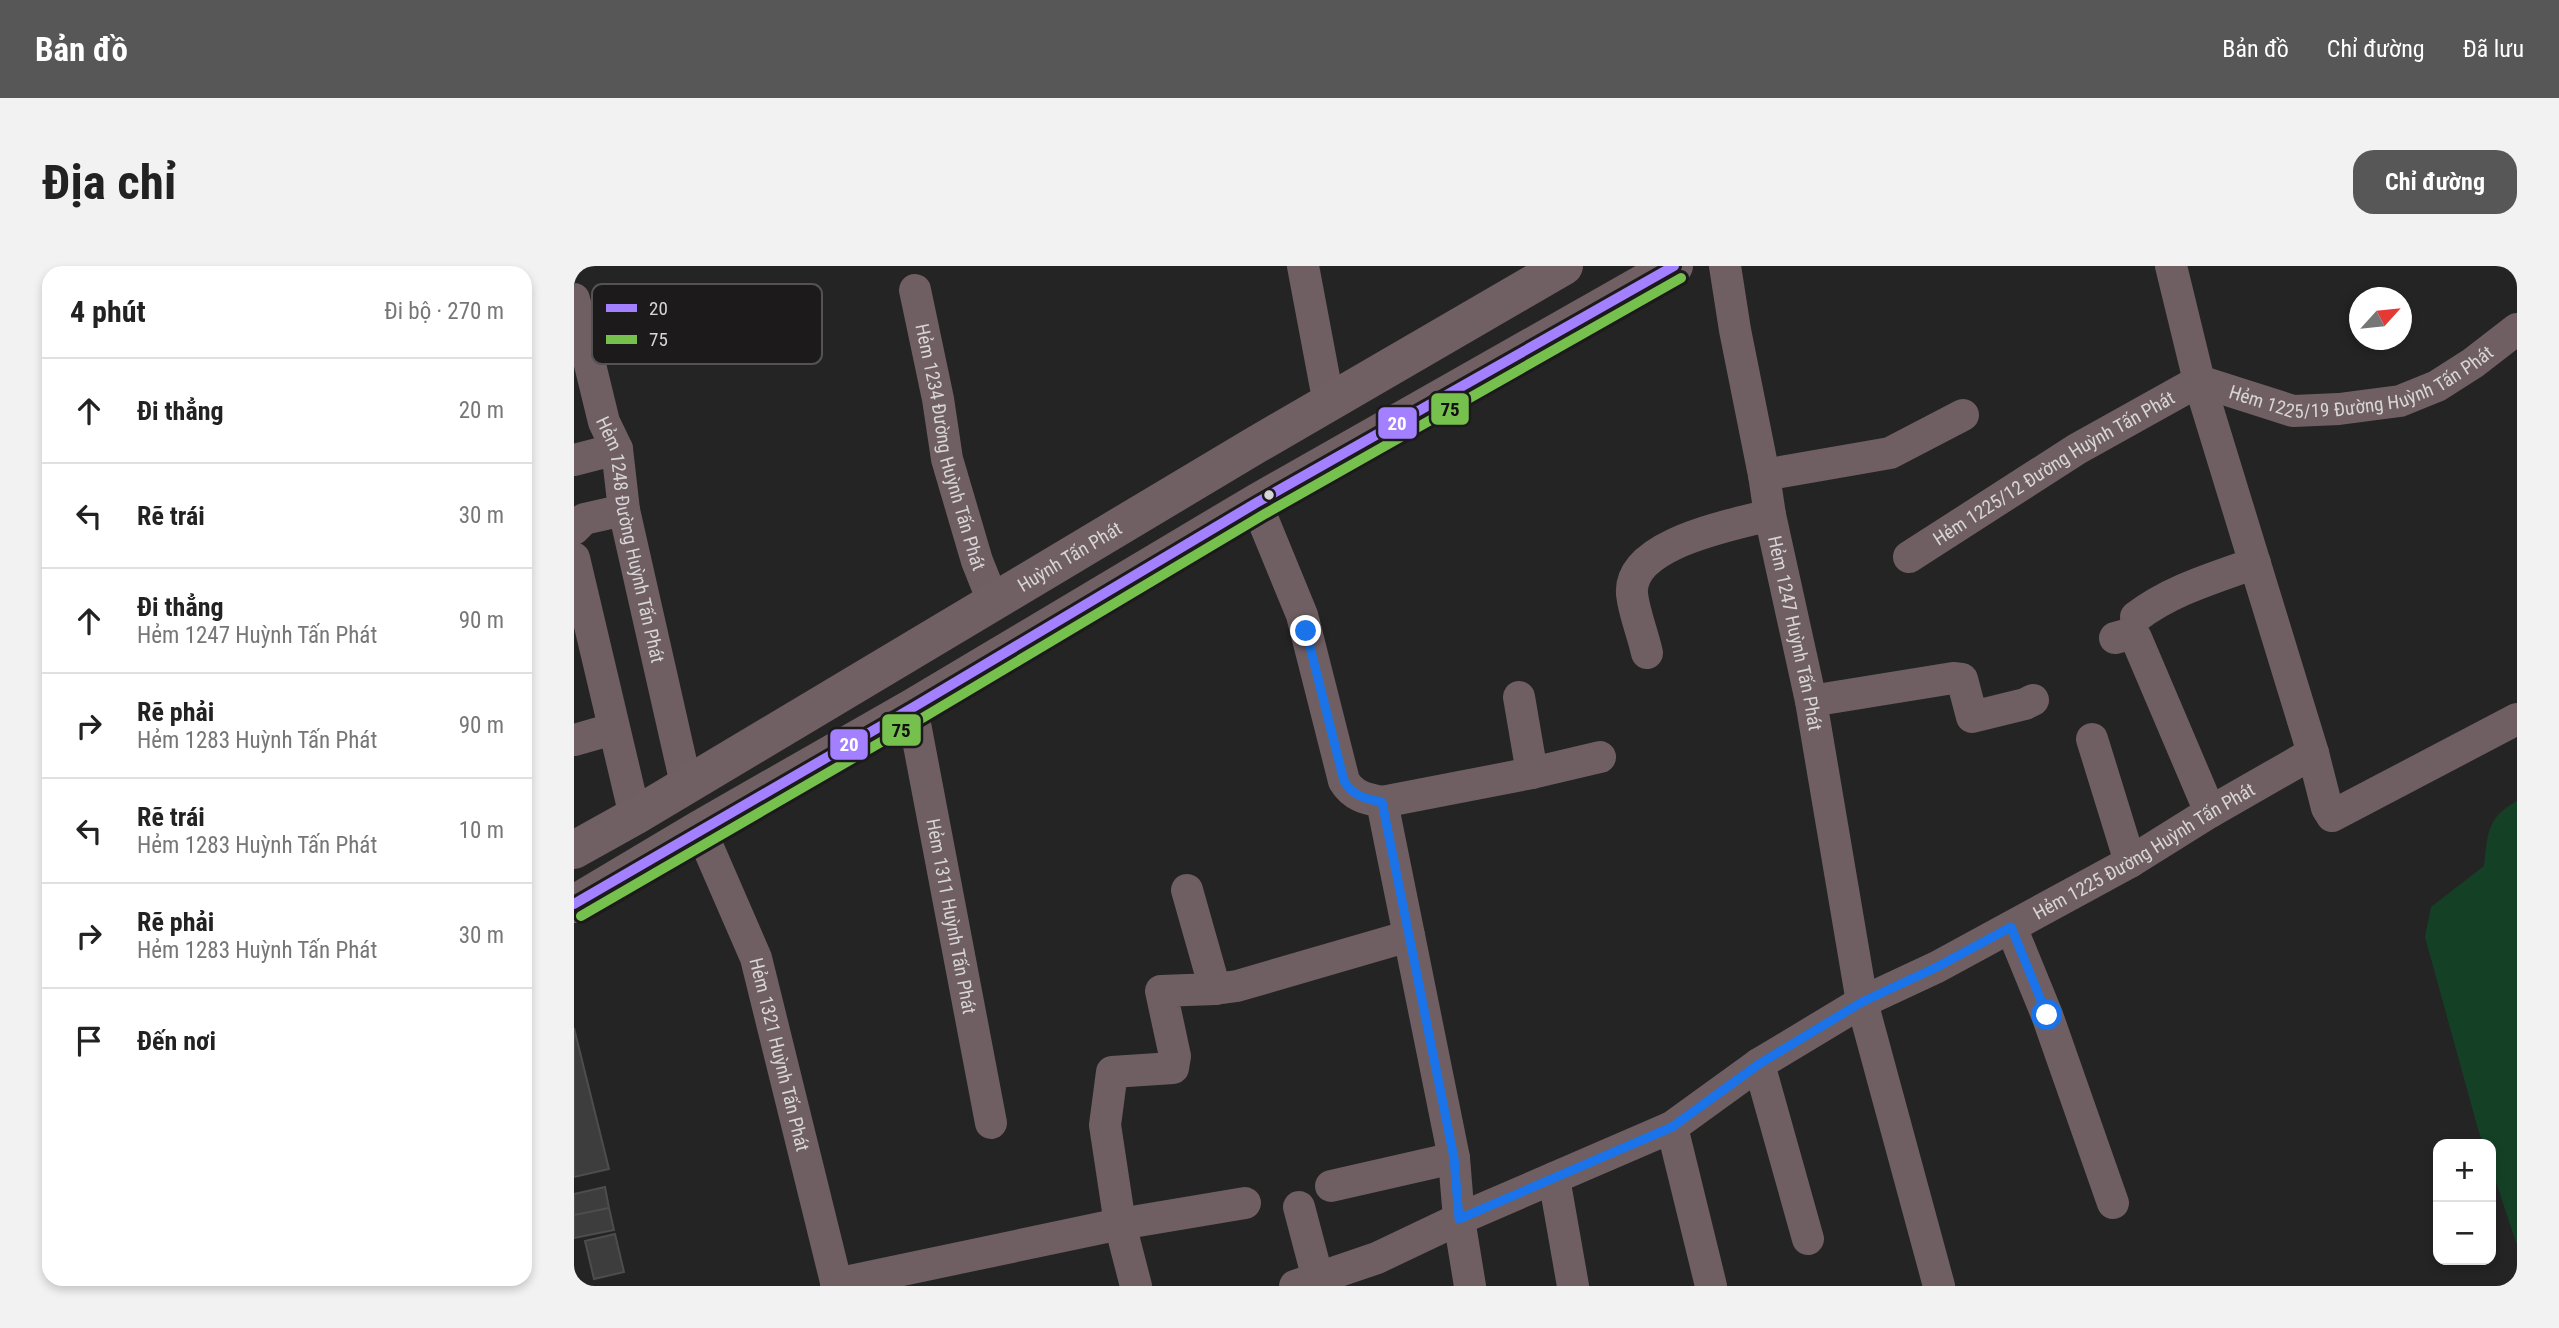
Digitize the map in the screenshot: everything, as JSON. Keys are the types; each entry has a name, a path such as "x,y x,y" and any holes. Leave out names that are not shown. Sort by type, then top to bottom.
{"main road":[{"name":"Huỳnh Tấn Phát","path":"574,850 1254,446 1564,266"},
{"path":"574,904 912,708 1256,503 1674,266"},
{"path":"1329,404 1351,449"},
{"path":"686,784 700,829"}],"street":[{"path":"1303,266 1329,404"},
{"name":"Hẻm 1247 Huỳnh Tấn Phát","path":"1725,266 1734,330 1770,515 1811,701 1862,1002 1939,1286"},
{"path":"2171,266 2199,381 2313,753 2327,808 2332,816 2517,719"},
{"name":"Hẻm 1234 Đường Huỳnh Tấn Phát","path":"915,290 938,399 947,459 977,561 993,601"},
{"name":"Hẻm 1248 Đường Huỳnh Tấn Phát","path":"574,299 604,422 617,449 624,510 686,784"},
{"name":"Hẻm 1225/19 Đường Huỳnh Tấn Phát","path":"2199,381 2293,411 2339,410 2400,401 2438,386 2517,329"},
{"name":"Hẻm 1225/12 Đường Huỳnh Tấn Phát","path":"1909,557 2077,449 2199,381"},
{"path":"1764,475 1890,453 1963,415"},
{"path":"574,460 617,449"},
{"path":"1256,503 1302,615 1344,781 1350,791 1382,802 1600,757"},
{"path":"574,529 584,519 624,510"},
{"path":"1647,653 1632,593 1636,575 1651,558 1668,546 1770,515"},
{"path":"2210,812 2136,638 2126,635 2126,627 2153,604 2177,592 2255,563"},
{"path":"576,577 635,816"},
{"path":"1811,701 1953,678 1962,678 1972,717 2033,700"},
{"path":"1520,697 1532,773"},
{"name":"Hẻm 1311 Huỳnh Tấn Phát","path":"912,708 991,1123"},
{"path":"574,740 613,729"},
{"path":"2092,739 2130,862"},
{"name":"Hẻm 1225 Đường Huỳnh Tấn Phát","path":"1862,1002 1937,967 2130,862 2313,753"},
{"path":"1382,802 1454,1158 1459,1219 1470,1286"},
{"name":"Hẻm 1321 Huỳnh Tấn Phát","path":"700,829 757,958 837,1285"},
{"path":"1187,890 1214,989"},
{"path":"2011,927 2047,1015 2113,1203"},
{"path":"1136,1286 1120,1224 1105,1125 1112,1072 1173,1068 1175,1056 1161,991 1237,986 1409,936"},
{"path":"1299,1207 1307,1282 1377,1258 1459,1219 1672,1127 1759,1064 1862,1002"},
{"path":"1759,1064 1808,1239"},
{"path":"1672,1127 1711,1286"},
{"path":"1331,1186 1454,1158"},
{"path":"1553,1178 1573,1286"},
{"path":"837,1285 1120,1224 1245,1203"}],"green space":[{"path":"2517,801 2517,1245 2496,1182 2496,1139 2481,1139 2425,937 2431,907 2484,866 2490,828 2507,807"}],"building":[{"path":"574,1028 609,1169 574,1177"},
{"path":"605,1187 609,1208 574,1215 574,1194"},
{"path":"609,1208 614,1230 574,1238 574,1215"},
{"path":"615,1234 624,1272 594,1279 585,1241"}],"transit line":[{"name":"20","path":"574,904 912,708 1256,503 1674,266"},
{"name":"75","path":"581,916 919,720 1263,515 1681,278"}],"route":[{"path":"1306,631 1344,781 1350,791 1382,802 1454,1158 1459,1219 1672,1127 1759,1064 1862,1002 1937,967 2011,927 2047,1015"}]}
